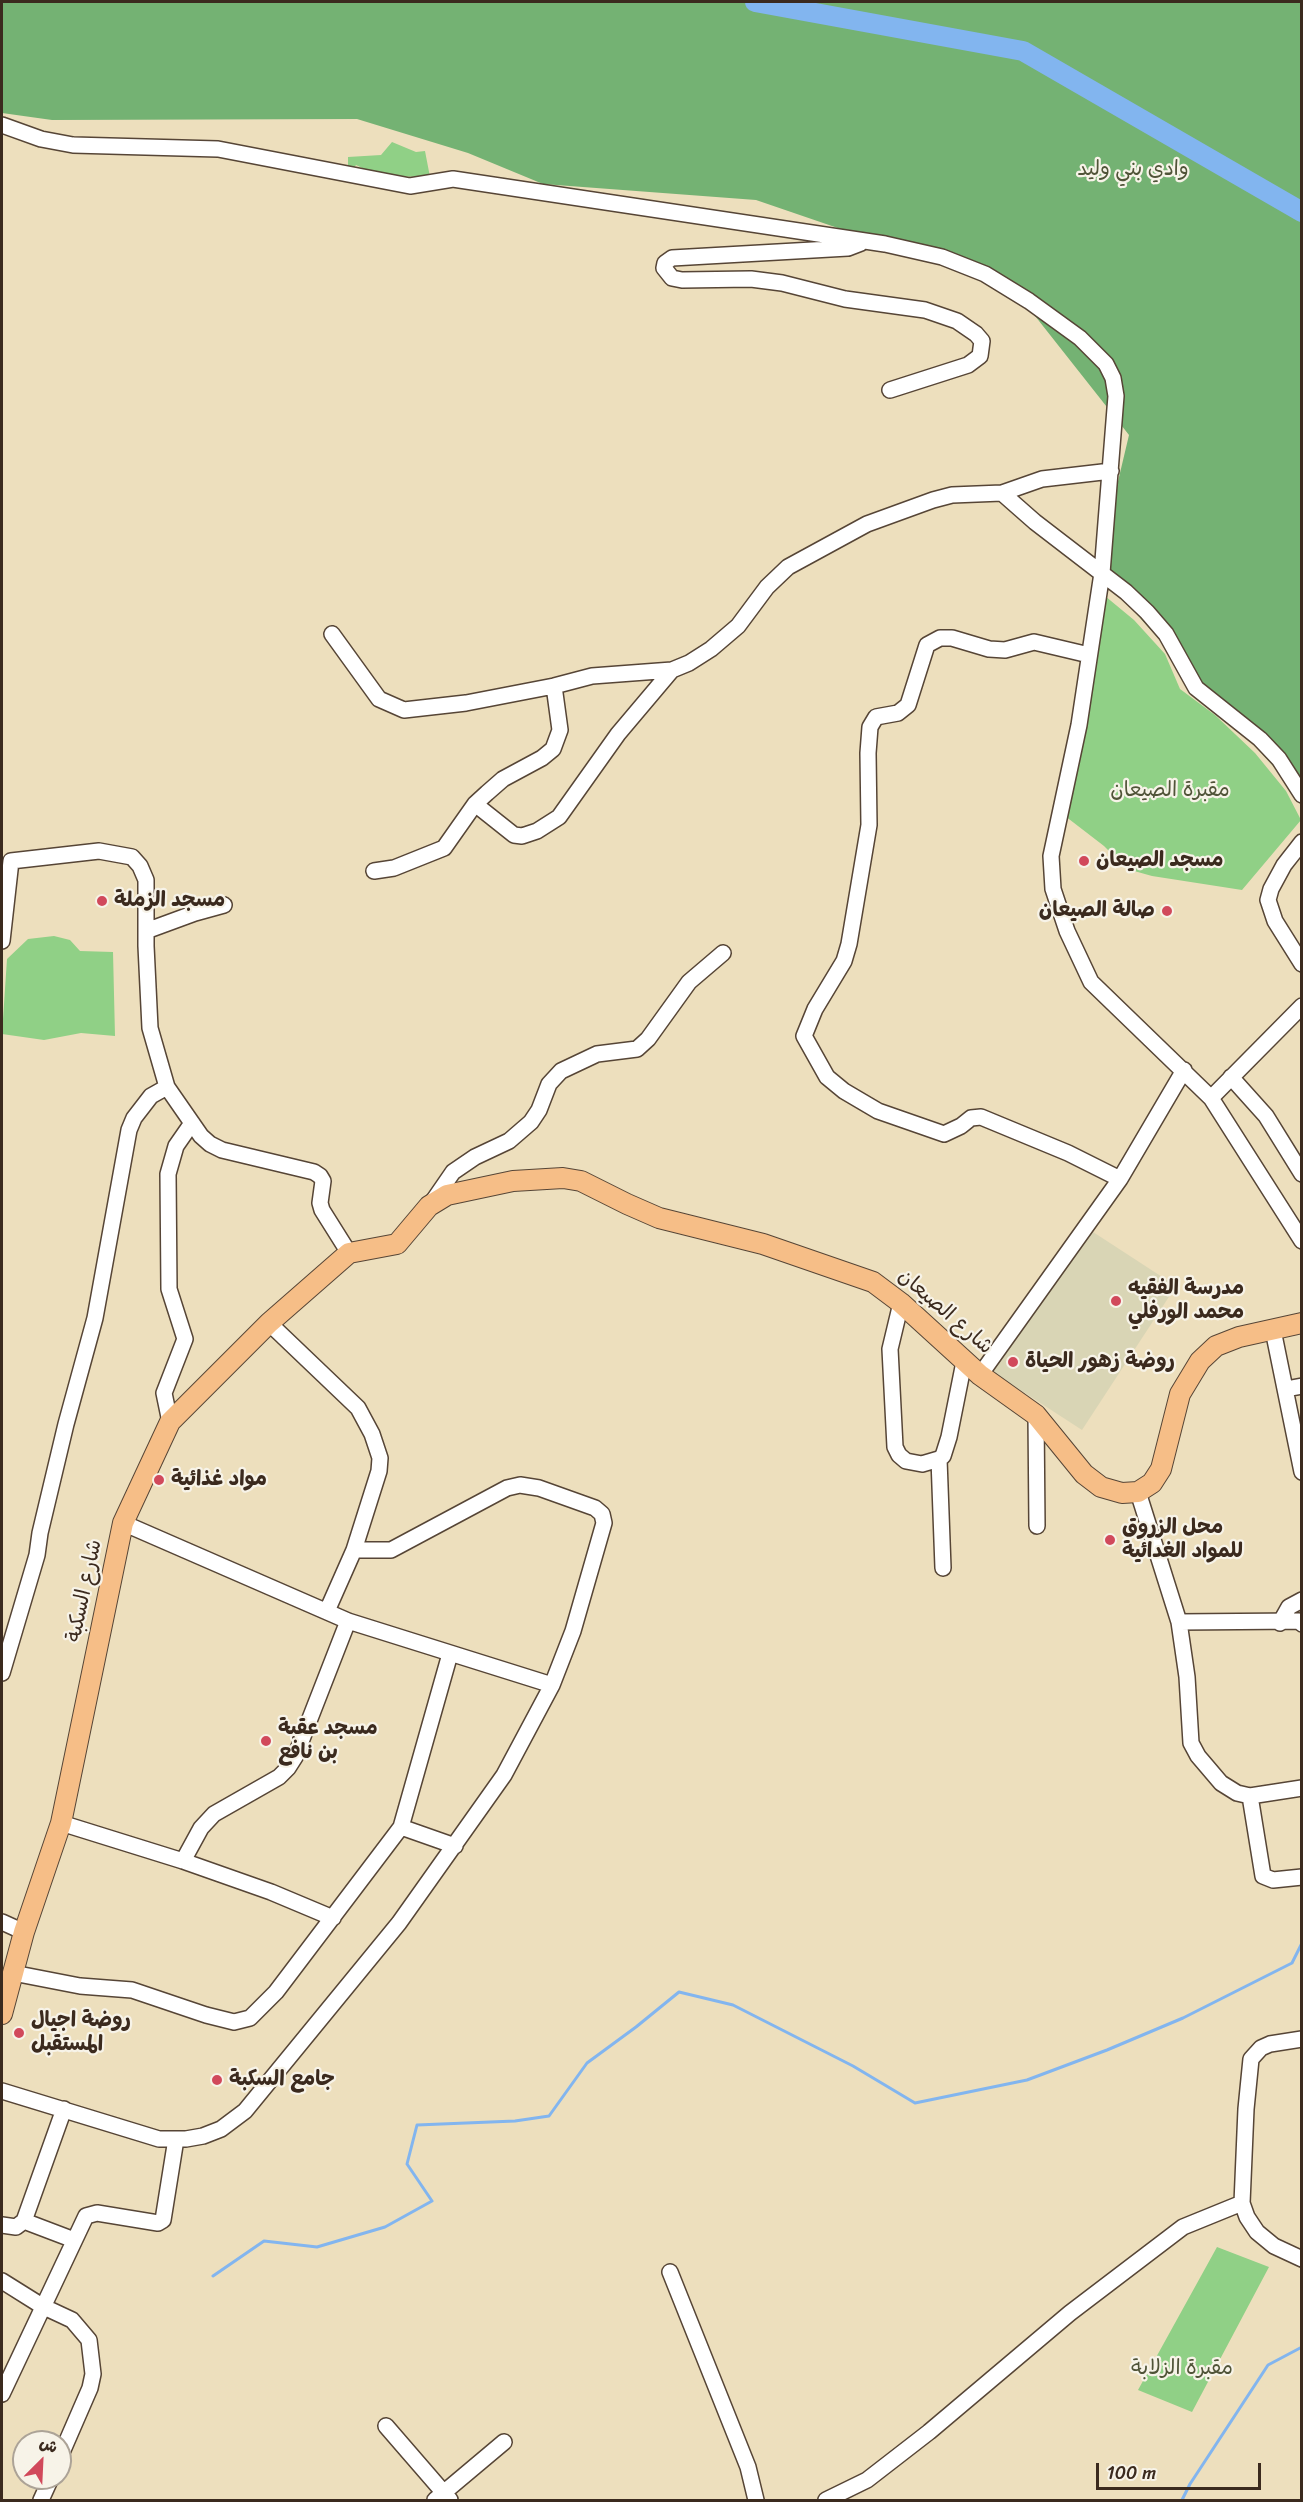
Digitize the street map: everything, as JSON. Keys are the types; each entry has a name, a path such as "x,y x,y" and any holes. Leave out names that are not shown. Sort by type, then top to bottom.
{"main road":[{"name":"شارع الصيعان","path":"349,1254 397,1244 429,1206 447,1195 513,1181 562,1178 581,1181 659,1218 763,1244 873,1282 901,1303 964,1362 1036,1415 1084,1474 1101,1487 1122,1493 1137,1492"},
{"name":"شارع السكبة","path":"2,2014 24,1932 61,1823 123,1523 170,1422 269,1323 349,1254"},
{"path":"1137,1492 1152,1483 1161,1469 1180,1394 1200,1361 1216,1346 1239,1337 1302,1323"}],"street":[{"path":"2,125 41,139 73,145 218,148 320,166 411,186 453,179 867,241 942,257 985,274 1029,301 1080,338 1106,364 1113,378 1116,396 1102,573 1079,725 1051,856 1053,889 1067,931 1091,982 1108,1001 1184,1070 1211,1098 1301,1237"},
{"path":"867,241 848,248 672,258 665,263 664,268 672,278 682,280 751,279 845,299 925,310 957,321 976,334 981,341 980,356 968,365 891,390"},
{"path":"332,634 379,699 404,710 466,703 554,686 592,676 672,670 689,663 738,626 767,587 788,567 867,524 952,495 1002,493 1042,479 1111,471"},
{"path":"1002,493 1035,522 1126,592 1166,634 1201,693 1260,739 1279,759 1302,795"},
{"path":"1089,654 1034,642 1005,650 989,649 952,638 940,638 927,645 908,705 898,713 876,717 870,727 869,825 849,944 844,962 815,1009 804,1036 827,1077 843,1091 878,1111 944,1134 971,1118 981,1118 1068,1153 1120,1179"},
{"path":"475,804 514,835 522,836 537,831 559,817 618,734 672,670"},
{"path":"374,871 394,868 444,848 475,804 503,779 542,758 553,749 560,730 554,686"},
{"path":"1302,842 1284,865 1271,889 1268,900 1275,921 1302,964"},
{"path":"2,941 11,861 99,851 132,857 140,866 146,880 150,1028 167,1087 210,1144 222,1150 314,1172 321,1176 323,1181 320,1203 322,1210 349,1254"},
{"path":"146,932 224,905"},
{"path":"429,1206 453,1172 475,1157 509,1141 531,1122 549,1084 561,1071 597,1054 638,1049 648,1039 689,982 723,953"},
{"path":"1211,1098 1302,1006"},
{"path":"980,1375 1120,1179 1184,1070"},
{"path":"1231,1077 1266,1116 1302,1174"},
{"path":"2,1673 37,1555 40,1533 66,1424 95,1318 129,1130 134,1118 151,1096 167,1087"},
{"path":"170,1422 164,1393 185,1338 169,1289 168,1174 176,1146 192,1123"},
{"path":"901,1303 890,1349 895,1447 899,1455 913,1464 939,1459"},
{"path":"269,1323 358,1408 380,1458 379,1471 354,1550 327,1611"},
{"path":"1273,1330 1294,1387 1302,1472"},
{"path":"943,1568 939,1459 946,1449 964,1362"},
{"path":"1036,1415 1037,1526"},
{"path":"2,2091 159,2139 203,2136 221,2129 245,2111 399,1923 504,1775 552,1685 573,1631 604,1523 602,1514 595,1508 539,1488 520,1485 507,1488 391,1550 354,1550"},
{"path":"1137,1492 1179,1622 1187,1677 1191,1743 1209,1772 1221,1783 1238,1793 1250,1796 1302,1788"},
{"path":"123,1523 348,1621 552,1685"},
{"path":"1280,1623 1289,1607 1302,1600"},
{"path":"183,1861 201,1828 214,1814 279,1777 288,1768 295,1757 348,1621"},
{"path":"1179,1622 1280,1623 1299,1621 1302,1624"},
{"path":"13,1973 80,1986 132,1990 234,2022 243,2022 250,2018 276,1992 400,1827 450,1653"},
{"path":"1250,1796 1263,1876 1273,1880 1302,1877"},
{"path":"61,1823 183,1861 271,1892 333,1918"},
{"path":"400,1827 455,1846"},
{"path":"2,1923 24,1932"},
{"path":"1302,2039 1270,2044 1261,2048 1251,2059 1246,2109 1242,2203 1247,2217 1257,2232 1274,2246 1302,2259"},
{"path":"2,2225 16,2227 24,2221 64,2109"},
{"path":"2,2394 82,2222 91,2214 97,2213 158,2223 163,2220 176,2139"},
{"path":"826,2500 867,2480 929,2432 1070,2313 1182,2227 1242,2203"},
{"path":"24,2221 74,2240"},
{"path":"670,2272 748,2467 756,2500"},
{"path":"2,2282 42,2306 72,2320 89,2340 92,2350 93,2374 90,2388 72,2430"},
{"path":"386,2426 443,2498 504,2442"}],"shaded area":[{"path":"1090,1230 1176,1286 1082,1430 988,1369"}],"green space":[{"name":"وادي بني وليد","path":"2,2 1301,2 1301,797 1097,570 1129,435 1013,288 756,200 543,184 468,153 357,119 52,120 2,113"},
{"path":"392,142 416,152 425,151 430,177 379,176 356,165 353,169 348,167 348,157 381,155"},
{"name":"مقبرة الصيعان","path":"1105,596 1134,620 1165,654 1180,689 1215,715 1255,753 1286,791 1301,820 1242,890 1152,876 1127,869 1104,846 1065,816"},
{"path":"54,936 70,940 80,951 113,952 115,1036 81,1033 44,1040 2,1034 7,959 28,939"},
{"name":"مقبرة الزلابة","path":"1217,2247 1269,2267 1192,2412 1138,2390"}],"waterway":[{"name":"وادي بني وليد","path":"755,2 1023,51 1302,212"},
{"path":"213,2276 264,2241 317,2247 385,2227 432,2201 407,2164 417,2125 515,2121 549,2116 587,2063 679,1992 733,2005 853,2066 915,2103 1027,2080 1107,2050 1183,2018 1292,1963 1302,1943"},
{"path":"1182,2500 1190,2484 1268,2365 1302,2347"}],"place":[{"name":"مسجد الصيعان","path":"1084,861"},
{"name":"مسجد الزملة","path":"102,901"},
{"name":"صالة الصيعان","path":"1167,911"},
{"name":"مدرسة الفقيه محمد الورفلي","path":"1116,1301"},
{"name":"روضة زهور الحياة","path":"1013,1362"},
{"name":"مواد غذائية","path":"159,1480"},
{"name":"محل الزروق للمواد الغدائية","path":"1110,1540"},
{"name":"مسجد عقبة بن نافع","path":"266,1741"},
{"name":"روضة اجيال المستقبل","path":"19,2033"},
{"name":"جامع السكبة","path":"217,2080"}]}
